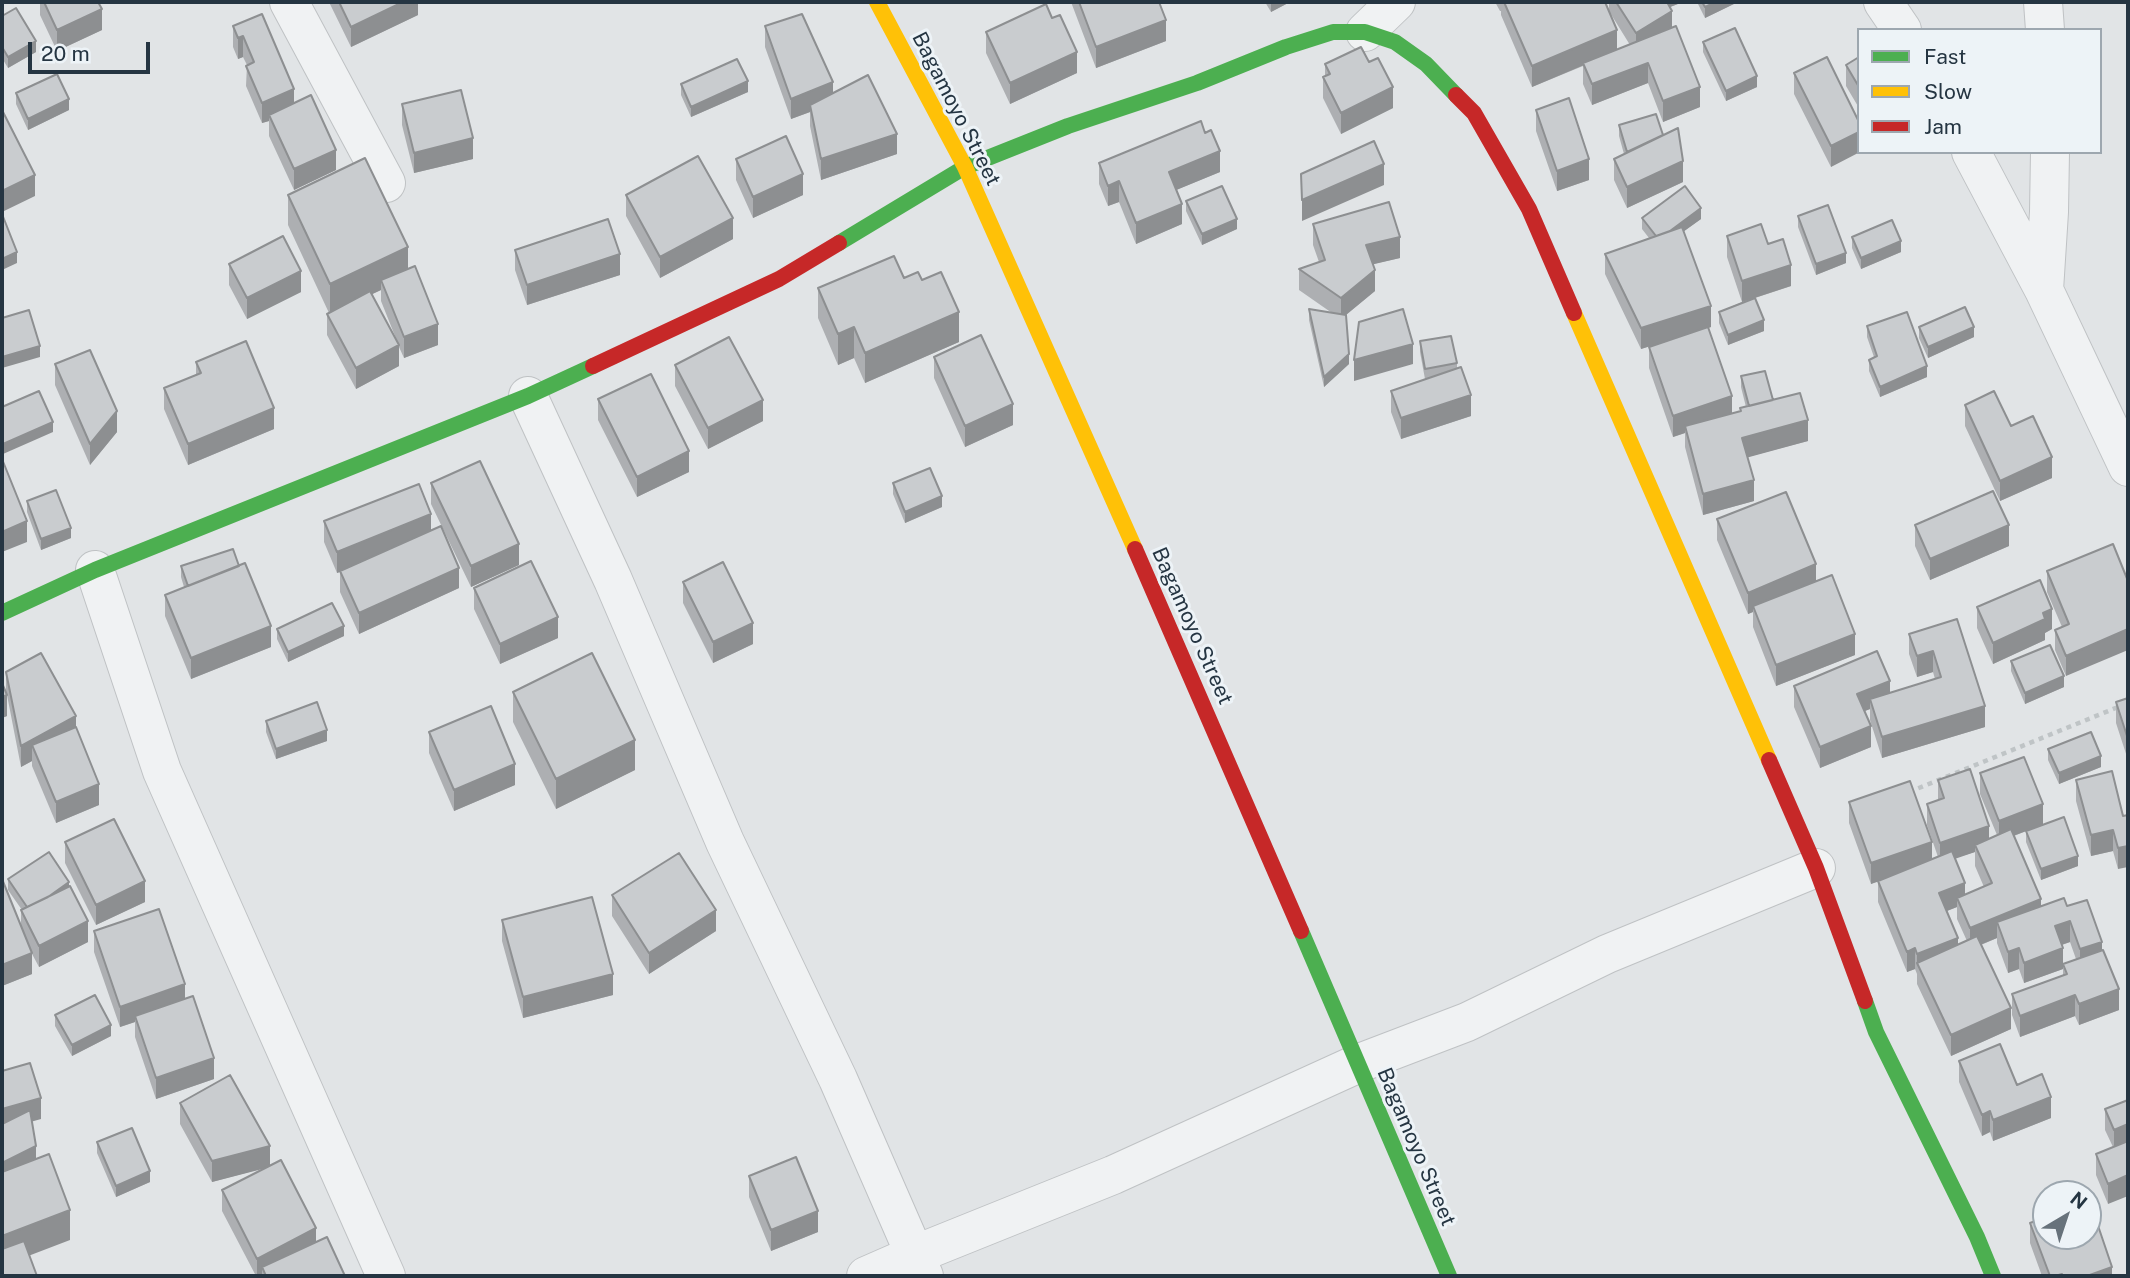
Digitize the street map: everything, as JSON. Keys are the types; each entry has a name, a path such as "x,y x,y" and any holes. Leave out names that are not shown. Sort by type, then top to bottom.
{"street":[{"path":"289,2 386,183"},
{"name":"Bagamoyo Street","path":"877,2 965,167 1171,629 1449,1276"},
{"path":"1365,32 1396,2"},
{"path":"1883,2 1901,28"},
{"path":"2043,2 2045,28"},
{"path":"2,613 95,570 528,396 779,279 965,167 1068,126 1197,83 1286,47 1333,32 1365,32 1395,42 1415,57 1474,113 1529,209 1816,868 1876,1032 1977,1237 1993,1276"},
{"path":"1972,154 2044,290 2128,467"},
{"path":"2044,290 2050,154"},
{"path":"528,396 613,580 724,842 838,1079 919,1265"},
{"path":"95,570 162,771 386,1276"},
{"path":"866,1276 919,1265 1357,1064 1467,1022 1607,954 1816,868"}],"path":[{"path":"1909,792 2128,703"}],"building":[{"path":"44,2 98,2 102,9 57,30"},
{"path":"339,2 403,2 351,27"},
{"path":"1079,2 1159,2 1166,20 1096,47"},
{"path":"1504,2 1605,2 1617,30 1532,66"},
{"path":"1616,2 1667,2 1672,11 1636,33"},
{"path":"1702,2 1716,2 1705,7"},
{"path":"1046,4 1052,18 1060,15 1077,52 1010,83 986,32"},
{"path":"16,8 36,41 8,57 2,47 2,16"},
{"path":"262,14 294,89 262,103 246,66 254,62 243,36 238,38 233,26"},
{"path":"802,14 833,82 791,99 765,26"},
{"path":"1676,26 1700,87 1663,101 1648,63 1592,84 1583,63"},
{"path":"1735,28 1757,76 1726,91 1703,42"},
{"path":"1361,47 1369,62 1378,58 1393,87 1341,113 1323,77 1330,74 1325,64"},
{"path":"1827,57 1857,118 1857,133 1831,146 1794,73"},
{"path":"1857,58 1857,84 1846,65"},
{"path":"737,59 748,81 691,107 681,84"},
{"path":"57,74 69,99 28,119 16,93"},
{"path":"868,75 897,134 821,159 810,105"},
{"path":"461,90 473,138 414,153 402,104"},
{"path":"311,95 336,150 294,169 269,115"},
{"path":"1569,98 1589,159 1557,171 1536,110"},
{"path":"2,110 35,175 2,191"},
{"path":"1656,114 1663,135 1627,152 1619,125"},
{"path":"1201,121 1205,133 1211,130 1220,151 1169,172 1182,204 1136,223 1119,181 1108,186 1099,163"},
{"path":"1678,128 1683,161 1627,187 1614,159"},
{"path":"786,136 803,174 753,197 736,159"},
{"path":"1374,141 1384,164 1302,200 1301,174"},
{"path":"698,156 733,218 660,257 626,195"},
{"path":"365,158 408,247 330,284 288,195"},
{"path":"1222,186 1237,219 1202,234 1186,201"},
{"path":"1685,186 1701,208 1670,231 1656,236 1642,218"},
{"path":"1389,202 1400,237 1366,245 1375,270 1341,298 1299,269 1325,260 1313,224"},
{"path":"1828,205 1846,253 1816,264 1798,216"},
{"path":"2,214 17,252 2,259"},
{"path":"608,219 620,254 527,285 515,250"},
{"path":"1892,220 1901,241 1861,258 1852,237"},
{"path":"1761,224 1768,244 1783,239 1791,265 1742,281 1727,236"},
{"path":"1682,227 1711,306 1641,328 1605,254"},
{"path":"283,236 301,271 247,298 229,264"},
{"path":"894,256 904,278 918,272 922,280 941,272 959,312 865,353 854,327 838,334 818,288"},
{"path":"415,266 438,324 404,337 381,280"},
{"path":"370,291 399,345 356,368 327,314"},
{"path":"1755,298 1764,320 1728,335 1719,312"},
{"path":"1965,307 1974,327 1928,347 1919,327"},
{"path":"1309,309 1346,315 1349,354 1324,377"},
{"path":"1403,309 1413,344 1354,360 1359,322"},
{"path":"29,310 40,346 2,357 2,318"},
{"path":"1907,312 1927,366 1880,387 1869,360 1877,356 1867,326"},
{"path":"1708,327 1732,396 1673,416 1649,347"},
{"path":"981,335 1013,404 965,426 934,357"},
{"path":"1451,336 1457,363 1425,369 1420,341"},
{"path":"729,337 763,400 708,428 675,365"},
{"path":"246,341 274,408 188,444 164,388 201,373 196,362"},
{"path":"90,350 117,411 90,444 55,364"},
{"path":"1461,367 1471,395 1401,418 1391,391"},
{"path":"1765,371 1773,400 1749,406 1741,376"},
{"path":"651,374 689,451 637,477 598,399"},
{"path":"39,391 53,422 3,444 2,407"},
{"path":"1994,391 2011,426 2033,416 2052,457 2000,481 1965,405"},
{"path":"1800,393 1808,420 1742,438 1754,480 1703,494 1685,426 1741,411 1740,408"},
{"path":"2,459 27,521 2,532"},
{"path":"480,461 519,544 471,566 431,483"},
{"path":"930,468 942,496 905,512 893,483"},
{"path":"419,484 431,514 337,552 324,521"},
{"path":"56,490 71,528 41,539 27,501"},
{"path":"1993,491 2009,525 1930,559 1915,525"},
{"path":"1786,492 1816,564 1748,593 1717,519"},
{"path":"441,526 459,568 359,613 340,571"},
{"path":"2113,544 2128,581 2128,629 2066,656 2055,630 2069,624 2047,571"},
{"path":"233,549 239,566 188,586 181,566"},
{"path":"531,561 558,617 500,644 474,588"},
{"path":"723,562 753,623 713,642 683,582"},
{"path":"245,563 271,626 191,658 165,595"},
{"path":"1832,575 1855,634 1776,665 1753,606"},
{"path":"2040,580 2052,609 2043,613 2045,619 1993,643 1977,607"},
{"path":"332,603 344,626 288,652 277,629"},
{"path":"1957,619 1985,706 1882,737 1870,699 1941,677 1933,651 1917,656 1909,634"},
{"path":"2050,645 2064,676 2025,693 2011,661"},
{"path":"1877,651 1890,681 1857,694 1871,726 1820,747 1794,686"},
{"path":"41,653 76,716 21,746 6,672"},
{"path":"592,653 635,740 556,779 513,692"},
{"path":"2,683 7,695 2,697"},
{"path":"2128,698 2128,739 2116,702"},
{"path":"317,702 327,730 276,749 266,721"},
{"path":"491,706 515,764 454,790 429,732"},
{"path":"76,727 99,784 56,802 32,745"},
{"path":"2091,732 2101,756 2059,773 2048,749"},
{"path":"2024,757 2043,804 1999,821 1980,773"},
{"path":"1970,769 1989,826 1940,843 1927,804 1944,798 1938,780"},
{"path":"2112,771 2123,816 2128,815 2128,846 2118,848 2113,830 2091,835 2076,780"},
{"path":"1910,781 1932,842 1871,863 1849,802"},
{"path":"2064,817 2078,856 2041,869 2026,831"},
{"path":"114,819 145,881 96,905 65,842"},
{"path":"2011,829 2041,899 1970,928 1957,898 1992,883 1975,845"},
{"path":"1952,851 1965,883 1939,893 1958,938 1917,954 1915,948 1907,952 1878,881"},
{"path":"49,852 69,882 48,897 27,907 8,879"},
{"path":"679,853 716,910 649,953 612,895"},
{"path":"2,879 32,953 2,965"},
{"path":"70,886 88,921 39,946 21,910"},
{"path":"592,897 613,974 523,997 502,920"},
{"path":"2064,898 2067,906 2087,900 2102,942 2080,949 2070,921 2055,926 2063,948 2024,963 2019,948 2008,952 1997,922"},
{"path":"159,909 185,984 120,1007 94,931"},
{"path":"1977,936 2011,1008 1951,1035 1917,963"},
{"path":"2103,950 2119,989 2079,1004 2075,995 2020,1016 2012,994 2067,974 2063,964"},
{"path":"95,995 111,1025 72,1045 55,1015"},
{"path":"193,996 214,1058 156,1078 135,1016"},
{"path":"2000,1044 2017,1085 2042,1074 2051,1097 1993,1120 1990,1111 1982,1115 1959,1061"},
{"path":"30,1063 41,1098 2,1109 2,1071"},
{"path":"230,1075 270,1146 212,1161 180,1103"},
{"path":"2128,1100 2128,1124 2114,1130 2105,1109"},
{"path":"30,1110 36,1146 2,1163 2,1124"},
{"path":"132,1128 150,1171 116,1186 97,1142"},
{"path":"2128,1141 2128,1175 2108,1184 2096,1154"},
{"path":"49,1154 70,1210 2,1236 2,1172"},
{"path":"796,1157 818,1211 771,1230 749,1176"},
{"path":"281,1160 316,1228 257,1259 222,1190"},
{"path":"327,1237 345,1276 266,1276 262,1267"},
{"path":"2102,1237 2112,1267 2087,1276 2050,1276 2040,1250 2102,1250"},
{"path":"24,1241 37,1276 2,1276 2,1249"}],"traffic: fast":[{"path":"839,243 965,167 1068,126 1197,83 1286,47 1333,32 1365,32 1395,42 1426,64 1456,95"},
{"path":"2,613 95,570 528,396 593,366"},
{"path":"1301,931 1449,1276"},
{"path":"1865,1001 1876,1032 1977,1237 1993,1276"}],"traffic: slow":[{"path":"877,2 965,167 1135,549"},
{"path":"1574,313 1769,760"}],"traffic: jam":[{"path":"1456,95 1474,113 1529,209 1574,313"},
{"path":"593,366 779,279 839,243"},
{"path":"1135,549 1301,931"},
{"path":"1769,760 1816,868 1865,1001"}]}
